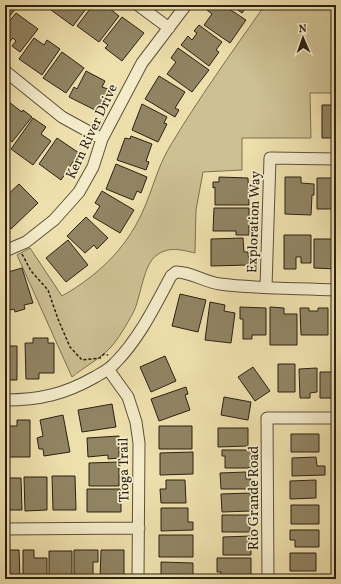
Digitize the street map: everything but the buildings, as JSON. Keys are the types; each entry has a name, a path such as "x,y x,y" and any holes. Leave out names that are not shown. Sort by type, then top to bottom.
{"street":[{"path":"138,5 169,28"},
{"name":"Kern River Drive","path":"5,251 26,242 54,220 79,192 93,167 102,139 142,63 186,5"},
{"path":"5,71 62,117 102,139"},
{"name":"Exploration Way","path":"266,287 270,158 336,159"},
{"path":"5,400 29,400 55,395 80,385 111,367 146,321 171,276 176,272 185,272 211,283 236,287 336,290"},
{"name":"Tioga Trail","path":"111,367 128,397 136,422 139,443 138,579"},
{"name":"Rio Grande Road","path":"268,579 267,418 336,418"},
{"path":"5,529 139,528"}],"path":[{"path":"17,246 31,271 48,290 70,347 82,360 100,358 104,354 109,355 111,367"}],"shaded area":[{"path":"265,5 336,5 336,93 310,93 311,138 242,138 242,170 203,172 196,210 195,253 180,250 166,250 152,259 145,273 136,307 120,335 107,351 72,377 17,255 30,248 62,296 87,280 109,261 127,239 135,226 146,205 165,156 180,130"}]}
